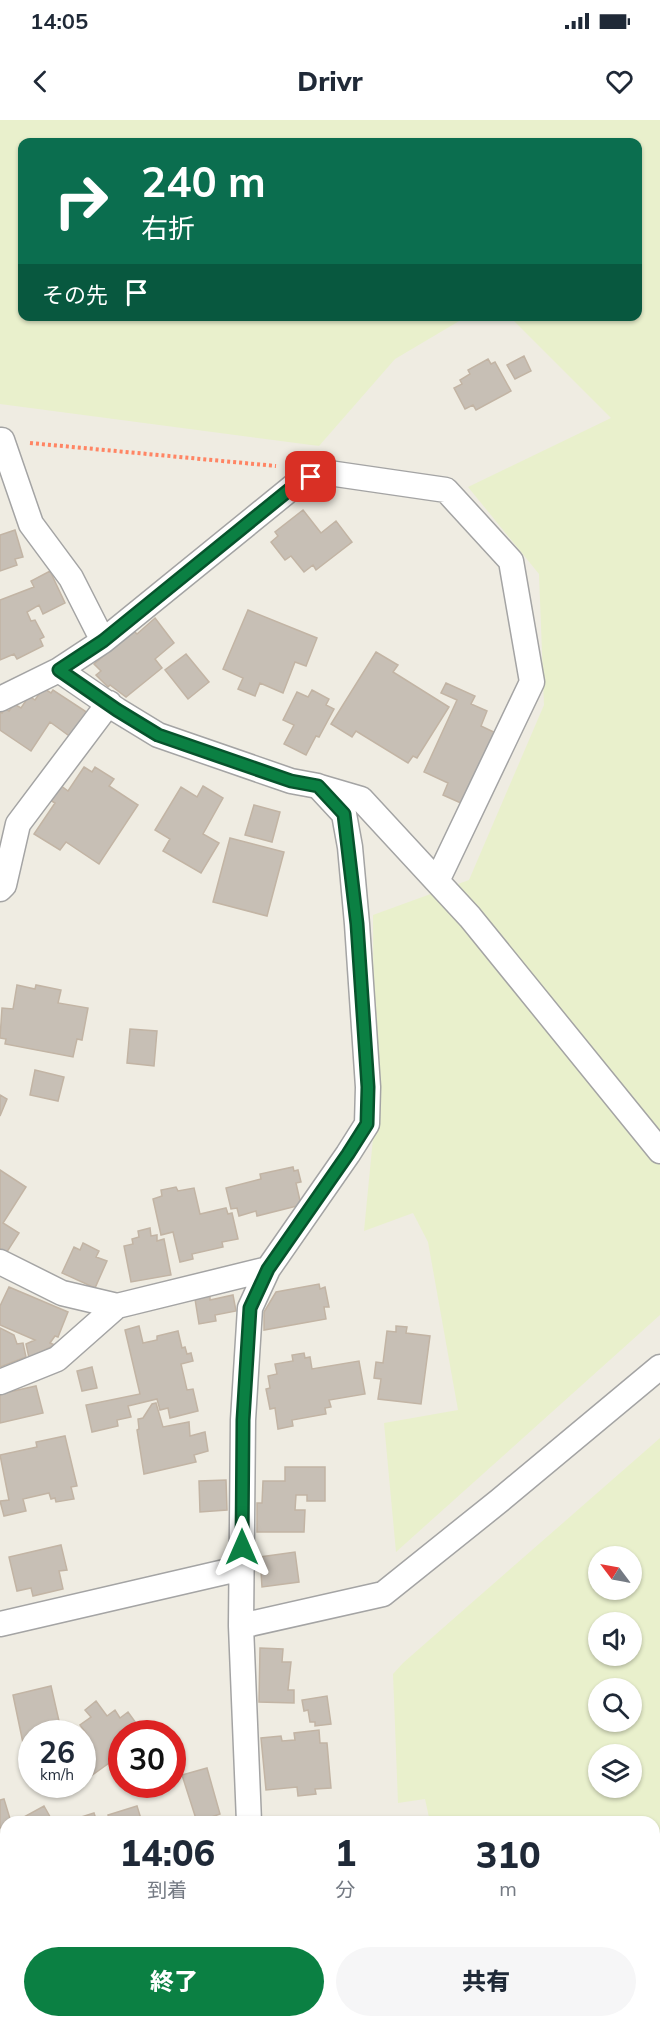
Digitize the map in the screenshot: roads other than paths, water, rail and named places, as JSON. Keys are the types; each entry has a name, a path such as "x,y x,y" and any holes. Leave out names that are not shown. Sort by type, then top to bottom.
{"street":[{"path":"1,440 31,524 71,578 103,641"},
{"path":"0,699 59,670 103,641 300,481 322,472 446,490 511,561 531,682 437,881"},
{"path":"59,670 158,735 291,781 318,786 361,799 470,917 660,1151"},
{"path":"0,890 4,885 18,824 109,703"},
{"path":"245,1816 241,1626 243,1420 250,1308 268,1269 367,1124 368,1087 350,847 344,814 318,786"},
{"path":"0,1262 62,1293 117,1306 268,1269"},
{"path":"0,1382 57,1359 117,1306"},
{"path":"241,1626 382,1594 499,1501 660,1366"},
{"path":"0,1624 242,1568"}]}
